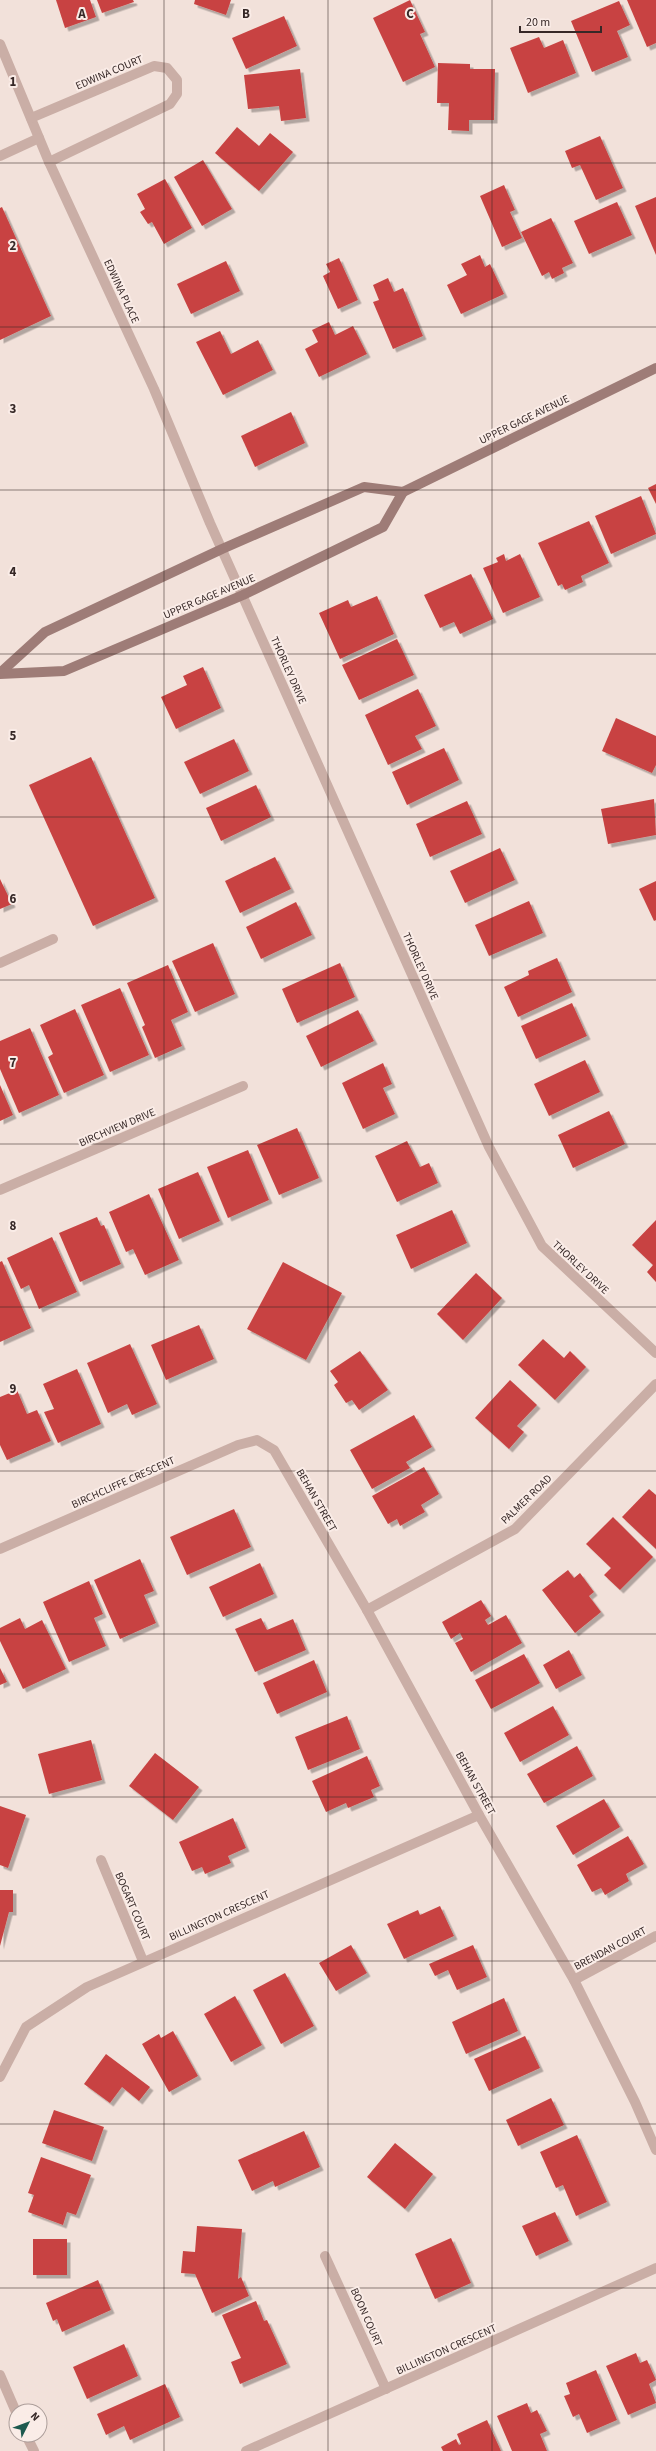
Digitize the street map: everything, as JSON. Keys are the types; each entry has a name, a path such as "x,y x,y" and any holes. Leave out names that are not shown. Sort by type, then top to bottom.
{"main road":[{"name":"UPPER GAGE AVENUE","path":"0,674 44,632 222,549 364,487 403,492 656,368"},
{"name":"UPPER GAGE AVENUE","path":"0,674 64,670 243,595 383,527 403,492"}],"street":[{"name":"EDWINA PLACE","path":"0,44 49,162 154,390 222,549"},
{"name":"EDWINA COURT","path":"31,118 154,66 167,68 177,80 177,94 170,104 49,162"},
{"path":"0,156 39,138"},
{"name":"THORLEY DRIVE","path":"222,549 489,1147 542,1246 656,1354"},
{"path":"0,963 53,939"},
{"name":"BIRCHVIEW DRIVE","path":"0,1190 243,1086"},
{"name":"PALMER ROAD","path":"367,1610 515,1529 656,1384"},
{"name":"BEHAN STREET","path":"257,1440 274,1450 367,1610 479,1814 574,1980 635,2102 656,2150"},
{"name":"BIRCHCLIFFE CRESCENT","path":"0,1549 238,1445 257,1440"},
{"name":"BILLINGTON CRESCENT","path":"0,2077 26,2027 87,1987 479,1814"},
{"name":"BOGART COURT","path":"101,1860 143,1961"},
{"name":"BRENDAN COURT","path":"574,1980 656,1936"},
{"name":"BOON COURT","path":"326,2256 386,2389"},
{"name":"BILLINGTON CRESCENT","path":"246,2451 656,2268"},
{"path":"0,2375 12,2403"}],"building":[{"path":"56,0 90,0 96,17 65,28"},
{"path":"97,0 133,0 134,2 102,13"},
{"path":"195,0 231,0 226,15 194,4"},
{"path":"410,0 425,32 420,34 435,67 403,82 373,18"},
{"path":"627,0 656,0 656,43 647,47"},
{"path":"619,1 630,25 617,31 628,57 592,72 571,21"},
{"path":"284,16 297,46 246,69 232,38"},
{"path":"539,37 544,48 563,40 576,73 528,93 510,48"},
{"path":"438,63 470,64 470,69 495,69 494,120 469,120 469,131 448,130 449,103 437,103"},
{"path":"300,69 306,118 281,121 279,106 248,109 244,75"},
{"path":"237,127 259,146 270,133 293,152 259,191 215,153"},
{"path":"600,136 623,188 596,200 580,165 572,168 565,151"},
{"path":"203,160 232,209 202,226 174,177"},
{"path":"165,179 192,228 164,244 152,222 148,224 140,212 145,209 137,194"},
{"path":"504,185 515,210 510,212 522,238 502,247 480,196"},
{"path":"656,197 656,255 635,206"},
{"path":"617,202 632,235 589,254 574,221"},
{"path":"2,207 51,316 0,340 0,208"},
{"path":"551,218 573,263 562,268 564,273 552,279 549,272 542,276 521,232"},
{"path":"480,255 485,267 490,264 504,294 461,314 447,285 467,275 461,264"},
{"path":"339,258 358,300 338,309 323,276 330,272 326,264"},
{"path":"226,261 240,291 191,314 177,284"},
{"path":"388,278 394,292 403,288 423,336 393,349 373,302 379,300 373,285"},
{"path":"329,322 335,335 353,326 367,354 319,377 305,349 318,342 312,330"},
{"path":"220,331 231,354 258,340 273,370 223,395 196,342"},
{"path":"291,412 305,443 255,467 241,436"},
{"path":"656,484 656,504 648,488"},
{"path":"641,496 656,534 611,554 595,516"},
{"path":"589,521 609,563 581,576 583,582 565,590 562,584 558,586 538,543"},
{"path":"504,554 506,561 520,554 540,597 503,613 483,568 498,562 496,558"},
{"path":"471,574 493,619 460,634 454,622 440,628 424,595"},
{"path":"377,596 394,634 340,659 319,613 348,600 351,607"},
{"path":"397,639 414,675 359,700 342,665"},
{"path":"203,667 221,708 176,729 161,697 187,685 183,676"},
{"path":"418,689 436,726 415,736 422,749 388,765 365,715"},
{"path":"616,718 656,736 656,765 652,773 602,751"},
{"path":"234,739 249,771 200,794 184,762"},
{"path":"444,748 459,780 407,805 392,772"},
{"path":"91,757 155,898 93,926 29,785"},
{"path":"256,785 271,817 221,841 206,808"},
{"path":"654,799 656,835 608,844 601,809"},
{"path":"467,801 482,834 430,857 416,824"},
{"path":"500,848 515,880 465,903 450,871"},
{"path":"275,857 291,889 240,913 225,881"},
{"path":"0,879 12,904 0,909"},
{"path":"656,881 656,920 654,921 639,889"},
{"path":"529,901 543,933 489,956 475,925"},
{"path":"296,902 312,935 261,959 246,927"},
{"path":"213,943 235,994 195,1012 172,961"},
{"path":"557,958 572,992 518,1017 504,987 529,975 528,971"},
{"path":"340,963 355,997 297,1023 282,989"},
{"path":"168,965 188,1012 171,1020 182,1046 155,1058 142,1027 145,1025 127,983"},
{"path":"120,988 149,1055 110,1072 81,1005"},
{"path":"572,1003 587,1036 536,1059 521,1026"},
{"path":"75,1009 104,1075 64,1093 48,1057 53,1054 40,1025"},
{"path":"358,1010 374,1041 321,1067 306,1036"},
{"path":"30,1028 59,1095 19,1113 0,1069 0,1041"},
{"path":"585,1060 600,1092 549,1116 534,1084"},
{"path":"383,1063 392,1084 383,1088 395,1114 363,1129 342,1083"},
{"path":"0,1085 13,1115 0,1121"},
{"path":"609,1111 625,1144 573,1168 558,1135"},
{"path":"297,1128 319,1178 279,1195 257,1145"},
{"path":"407,1141 420,1167 429,1163 438,1183 397,1202 375,1156"},
{"path":"248,1150 269,1200 228,1218 207,1167"},
{"path":"198,1172 220,1221 179,1239 158,1189"},
{"path":"149,1194 179,1260 145,1275 133,1249 126,1252 109,1212"},
{"path":"452,1210 467,1243 411,1269 396,1235"},
{"path":"97,1217 101,1226 104,1225 121,1264 80,1282 59,1233"},
{"path":"656,1220 656,1282 647,1272 653,1265 632,1245"},
{"path":"52,1237 77,1292 39,1309 29,1285 21,1289 7,1258"},
{"path":"2,1261 31,1328 0,1342 0,1262"},
{"path":"283,1262 342,1293 306,1360 247,1329"},
{"path":"476,1273 502,1298 463,1340 437,1314"},
{"path":"199,1325 214,1359 166,1380 151,1345"},
{"path":"543,1339 564,1358 570,1351 586,1367 555,1400 518,1365"},
{"path":"130,1344 157,1404 132,1415 127,1404 108,1413 87,1363"},
{"path":"360,1351 388,1390 359,1410 352,1400 346,1403 334,1385 338,1382 330,1371"},
{"path":"77,1369 101,1424 58,1443 44,1412 54,1409 43,1384"},
{"path":"510,1380 537,1405 517,1426 524,1432 509,1449 475,1418"},
{"path":"17,1390 27,1414 37,1410 51,1441 7,1460 0,1445 0,1397"},
{"path":"414,1415 432,1447 406,1462 410,1468 372,1489 350,1450"},
{"path":"424,1467 439,1494 421,1505 425,1512 400,1526 397,1519 388,1524 372,1496"},
{"path":"649,1489 656,1495 656,1549 622,1517"},
{"path":"234,1509 251,1547 187,1575 170,1537"},
{"path":"613,1517 653,1557 620,1590 604,1575 611,1568 586,1544"},
{"path":"140,1559 154,1591 144,1595 156,1623 120,1639 94,1580"},
{"path":"260,1563 274,1594 223,1617 209,1587"},
{"path":"568,1570 574,1578 580,1573 594,1592 589,1596 601,1612 575,1633 542,1590"},
{"path":"89,1581 103,1614 94,1618 106,1646 69,1662 43,1602"},
{"path":"481,1600 491,1616 485,1620 488,1625 506,1615 522,1643 471,1672 455,1643 463,1639 460,1633 451,1639 442,1622"},
{"path":"20,1618 25,1629 42,1620 66,1669 23,1689 0,1641 0,1628"},
{"path":"261,1618 267,1630 293,1619 306,1650 255,1672 235,1629"},
{"path":"569,1650 582,1675 556,1689 543,1665"},
{"path":"524,1654 540,1683 491,1709 475,1680"},
{"path":"314,1660 327,1692 277,1714 263,1683"},
{"path":"0,1668 7,1682 0,1685"},
{"path":"553,1706 569,1735 520,1762 504,1733"},
{"path":"347,1716 360,1749 308,1770 295,1737"},
{"path":"91,1740 102,1780 49,1794 38,1754"},
{"path":"577,1746 593,1776 544,1803 527,1774"},
{"path":"155,1753 199,1787 173,1820 129,1786"},
{"path":"367,1756 380,1786 371,1790 374,1797 348,1808 346,1803 326,1812 312,1781"},
{"path":"604,1799 620,1827 573,1855 556,1826"},
{"path":"0,1806 26,1815 8,1868 0,1865"},
{"path":"233,1818 246,1848 228,1856 231,1863 205,1874 202,1867 192,1871 179,1842"},
{"path":"628,1836 644,1864 626,1874 629,1881 605,1895 601,1888 592,1892 577,1865"},
{"path":"0,1890 13,1890 13,1912 9,1912 0,1946"},
{"path":"440,1906 454,1936 404,1959 387,1924 418,1910 420,1915"},
{"path":"351,1945 367,1973 336,1991 319,1963"},
{"path":"473,1945 487,1977 457,1990 448,1970 435,1976 429,1964"},
{"path":"285,1973 314,2026 281,2044 253,1990"},
{"path":"235,1996 262,2045 231,2062 204,2014"},
{"path":"504,1998 518,2031 466,2054 452,2022"},
{"path":"173,2031 198,2076 169,2092 142,2044 159,2034 161,2038"},
{"path":"525,2036 540,2068 489,2091 474,2059"},
{"path":"106,2054 150,2087 139,2101 122,2087 110,2103 84,2084"},
{"path":"551,2098 564,2125 518,2146 506,2120"},
{"path":"54,2110 104,2127 92,2161 42,2143"},
{"path":"304,2131 320,2167 275,2187 273,2181 252,2191 238,2160"},
{"path":"577,2135 607,2202 576,2216 563,2185 556,2188 540,2152"},
{"path":"395,2143 433,2174 405,2209 367,2177"},
{"path":"41,2157 91,2175 76,2215 67,2212 63,2225 28,2212 34,2195 28,2193"},
{"path":"555,2212 569,2241 536,2256 522,2226"},
{"path":"197,2226 242,2229 238,2279 241,2277 249,2296 212,2313 195,2274 181,2273 183,2251 195,2252"},
{"path":"451,2238 471,2283 435,2299 415,2254"},
{"path":"33,2239 67,2239 67,2275 33,2275"},
{"path":"98,2280 111,2310 62,2332 57,2319 53,2321 46,2303"},
{"path":"256,2301 264,2321 267,2320 287,2364 240,2384 231,2362 241,2358 222,2315"},
{"path":"124,2344 138,2376 87,2399 73,2367"},
{"path":"636,2353 640,2363 647,2360 656,2380 649,2384 656,2403 628,2415 606,2366"},
{"path":"596,2370 617,2420 587,2433 579,2414 573,2417 564,2396 570,2394 566,2383"},
{"path":"165,2384 180,2417 130,2440 124,2426 106,2435 97,2414"},
{"path":"527,2403 531,2413 537,2410 547,2431 540,2434 547,2451 512,2451 497,2416"},
{"path":"487,2420 501,2451 443,2451 441,2447 456,2439 459,2445 461,2444 457,2434"}]}
